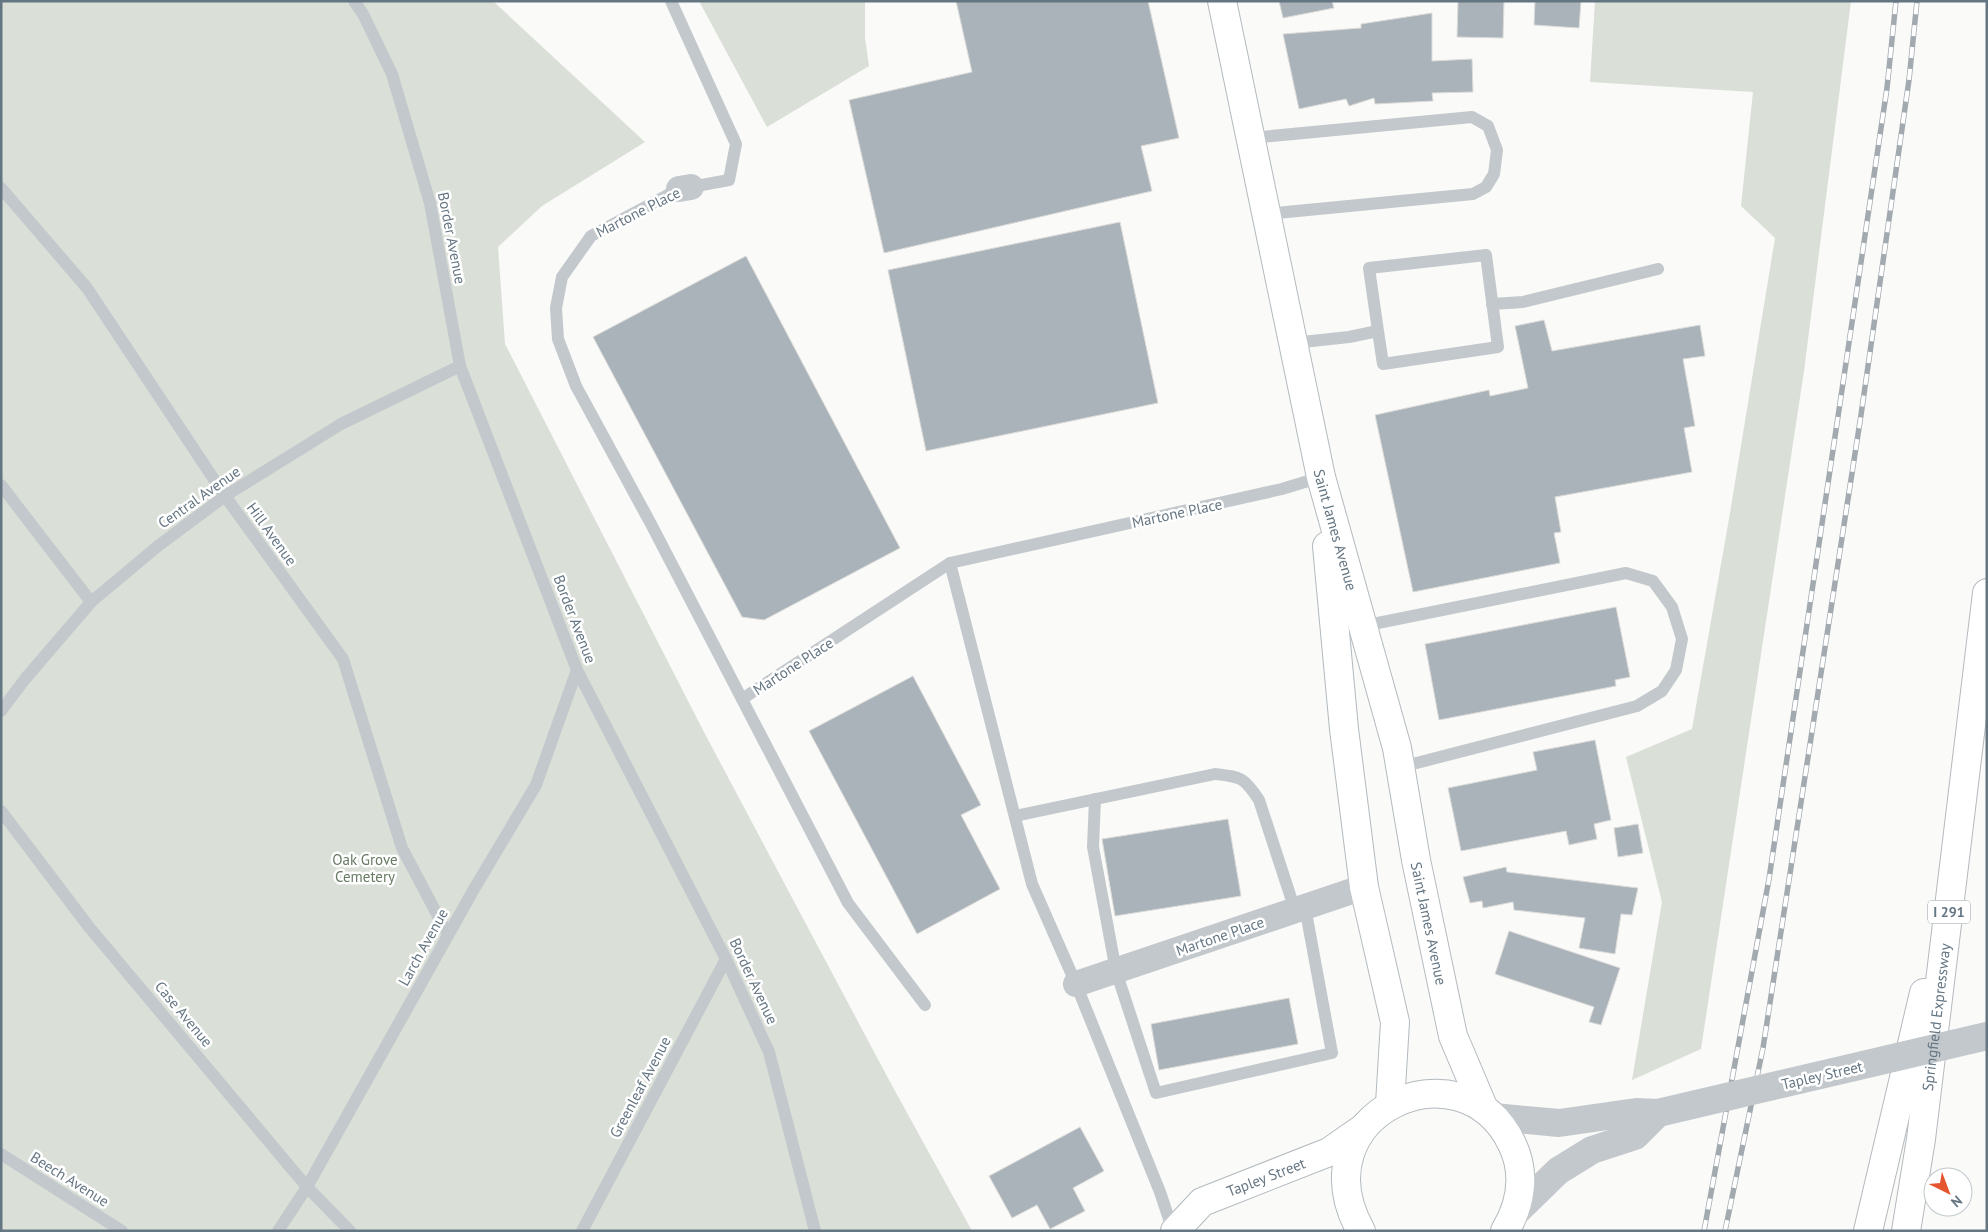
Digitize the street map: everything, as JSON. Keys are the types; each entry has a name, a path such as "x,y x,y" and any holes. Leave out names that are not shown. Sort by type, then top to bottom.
{"main road":[{"path":"1222,1 1321,477"},
{"name":"Saint James Avenue","path":"1321,477 1397,748 1416,860 1452,1036 1489,1113"},
{"name":"Saint James Avenue","path":"1321,477 1344,728 1364,886 1395,1022 1390,1104"},
{"name":"Springfield Expressway","path":"1906,1231 1921,1139 1987,593"},
{"path":"1868,1231 1956,857"},
{"path":"1361,1231 1351,1213 1346,1192 1346,1169 1352,1148 1363,1128 1375,1115 1390,1104 1414,1095 1438,1094 1462,1098 1489,1113 1507,1133 1516,1152 1520,1172 1520,1192 1510,1222"},
{"name":"Tapley Street","path":"1174,1231 1202,1202 1328,1152 1363,1128"}],"street":[{"name":"Martone Place","path":"1076,984 1116,972 1364,886"},
{"name":"Tapley Street","path":"1489,1113 1559,1123 1636,1112 1658,1113 1987,1036"},
{"path":"1510,1222 1558,1171 1592,1150 1635,1136 1658,1113"}],"lane":[{"name":"Border Avenue","path":"354,1 363,14 392,74 430,203 460,366 577,670 726,959 769,1052 815,1231"},
{"name":"Martone Place","path":"671,1 736,144 729,180 685,188 591,236 562,277 556,308 558,338 576,386 651,524 742,699 950,563 1282,489 1321,477"},
{"path":"1250,138 1472,117 1488,126 1497,150 1494,174 1486,187 1473,194 1266,214"},
{"name":"Hill Avenue","path":"1,188 87,288 225,496 343,659 402,848 448,935"},
{"path":"1486,254 1498,347 1383,364 1378,331 1368,268 1486,254"},
{"path":"1492,304 1523,302 1658,269"},
{"path":"1294,344 1378,331"},
{"name":"Central Avenue","path":"1,711 25,679 91,602 158,546 225,496 341,424 460,366"},
{"path":"1,485 91,602"},
{"path":"950,563 1032,884 1076,984 1174,1231"},
{"path":"1363,626 1626,573 1653,581 1672,607 1682,639 1676,670 1662,691 1637,706 1401,767"},
{"name":"Larch Avenue","path":"278,1231 307,1187 448,935 536,785 577,670"},
{"path":"742,699 848,903 925,1005"},
{"path":"1015,816 1095,799 1215,774 1239,777 1250,786 1259,800 1300,909 1332,1053 1156,1093 1116,972 1093,847 1095,799"},
{"name":"Case Avenue","path":"1,811 90,926 307,1187 350,1231"},
{"name":"Greenleaf Avenue","path":"582,1231 726,959"},
{"name":"Beech Avenue","path":"1,1154 122,1231"}],"green space":[{"name":"Oak Grove Cemetery","path":"1,1 493,1 645,142 542,206 498,247 505,344 705,734 889,1080 972,1231 1,1231"},
{"path":"699,1 865,1 865,38 869,66 767,127"},
{"path":"1595,1 1851,1 1804,371 1701,1049 1632,1080 1662,902 1626,757 1692,729 1775,238 1741,206 1753,92 1590,82"}],"building":[{"path":"956,1 1148,1 1179,138 1141,146 1152,191 884,253 849,100 972,72"},
{"path":"1279,1 1332,1 1334,8 1283,18"},
{"path":"1458,1 1504,1 1503,38 1457,37"},
{"path":"1535,1 1581,1 1579,28 1534,25"},
{"path":"1432,13 1432,61 1472,59 1473,92 1432,93 1433,101 1375,104 1374,98 1349,106 1346,99 1299,109 1283,34 1361,28 1361,24"},
{"path":"1120,222 1158,403 926,451 888,270"},
{"path":"746,256 900,548 764,620 742,617 593,337"},
{"path":"1544,320 1552,351 1700,325 1705,356 1683,359 1695,426 1684,428 1692,472 1555,497 1561,532 1554,533 1560,563 1413,592 1375,415 1489,390 1490,396 1528,388 1515,326"},
{"path":"1616,607 1630,677 1615,680 1616,686 1439,720 1425,644"},
{"path":"913,676 981,805 961,815 1000,889 917,934 809,731"},
{"path":"1595,740 1611,820 1594,824 1597,839 1569,845 1566,831 1461,851 1448,788 1537,770 1533,752"},
{"path":"1228,819 1241,896 1115,916 1102,839"},
{"path":"1638,824 1643,853 1618,857 1614,828"},
{"path":"1506,867 1507,872 1638,888 1632,915 1621,914 1615,954 1579,948 1585,918 1514,910 1513,902 1483,908 1482,901 1470,903 1463,877"},
{"path":"1509,931 1620,968 1601,1025 1589,1022 1594,1007 1495,974"},
{"path":"1289,998 1298,1044 1159,1070 1151,1024"},
{"path":"1080,1127 1104,1171 1073,1188 1085,1211 1050,1229 1037,1205 1012,1218 989,1176"}],"railway":[{"path":"1704,1231 1769,879 1887,88 1896,1"},
{"path":"1725,1231 1763,1048 1861,415 1909,80 1917,1"}]}
